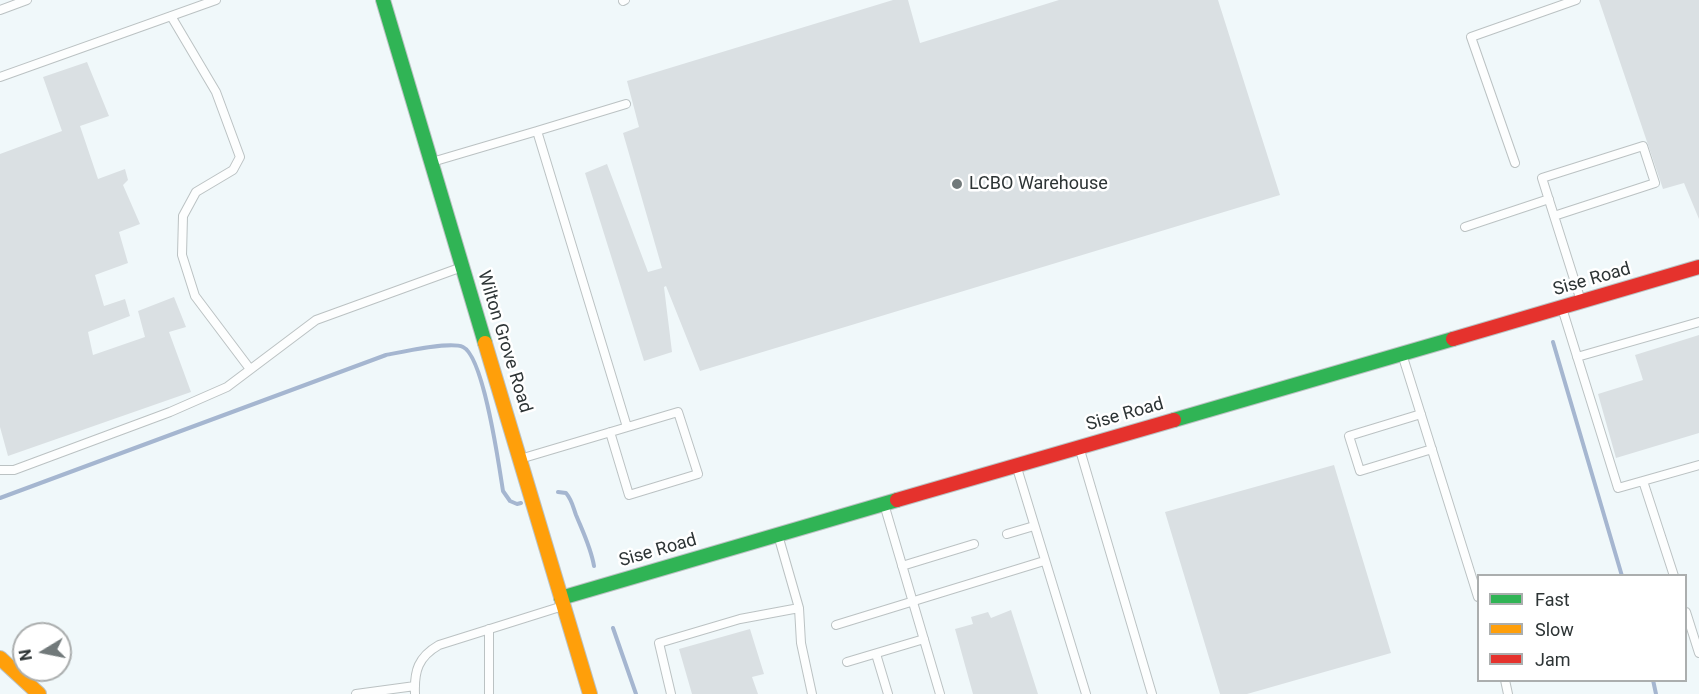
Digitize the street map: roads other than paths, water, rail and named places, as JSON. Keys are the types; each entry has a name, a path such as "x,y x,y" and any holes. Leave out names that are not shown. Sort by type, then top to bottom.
{"main road":[{"name":"Wilton Grove Road","path":"383,0 590,694"},
{"name":"Sise Road","path":"562,602 778,535 1699,267"},
{"path":"0,658 39,694"}],"lane":[{"path":"0,10 27,0"},
{"path":"0,77 216,0"},
{"path":"1515,163 1471,37 1576,0"},
{"path":"171,16 216,92 240,157 233,170 196,192 183,216 182,255 195,296 250,369"},
{"path":"432,162 626,104"},
{"path":"537,131 627,427"},
{"path":"1554,216 1655,183 1643,146 1542,178 1581,302"},
{"path":"1465,227 1549,199"},
{"path":"0,470 14,470 170,412 227,387 316,320 463,267"},
{"path":"1562,307 1618,488 1699,465"},
{"path":"1578,357 1699,322"},
{"path":"1402,354 1477,591"},
{"path":"520,459 610,432 678,412 698,474 629,495 610,432"},
{"path":"1421,414 1349,436 1360,471 1432,449"},
{"path":"1079,447 1152,694"},
{"path":"1017,465 1044,561 1086,694"},
{"path":"1643,481 1673,574"},
{"path":"884,504 940,694"},
{"path":"1007,534 1034,526"},
{"path":"778,535 798,608 801,643 812,694"},
{"path":"902,566 974,544"},
{"path":"836,625 1044,561"},
{"path":"356,694 415,690 414,678 427,652 439,645 562,602"},
{"path":"671,694 659,643 740,620 798,608"},
{"path":"1687,615 1699,653"},
{"path":"489,629 489,694"},
{"path":"847,662 924,639"},
{"path":"876,654 888,694"}],"waterway":[{"path":"1553,342 1621,574"},
{"path":"0,498 386,355 457,345 463,347 471,355 478,370 494,437 503,491 510,501 521,503"},
{"path":"558,492 566,493 571,501 589,546 594,566"},
{"path":"613,628 636,694"},
{"path":"1653,682 1656,694"}],"place":[{"name":"LCBO Warehouse","path":"957,184"}]}
